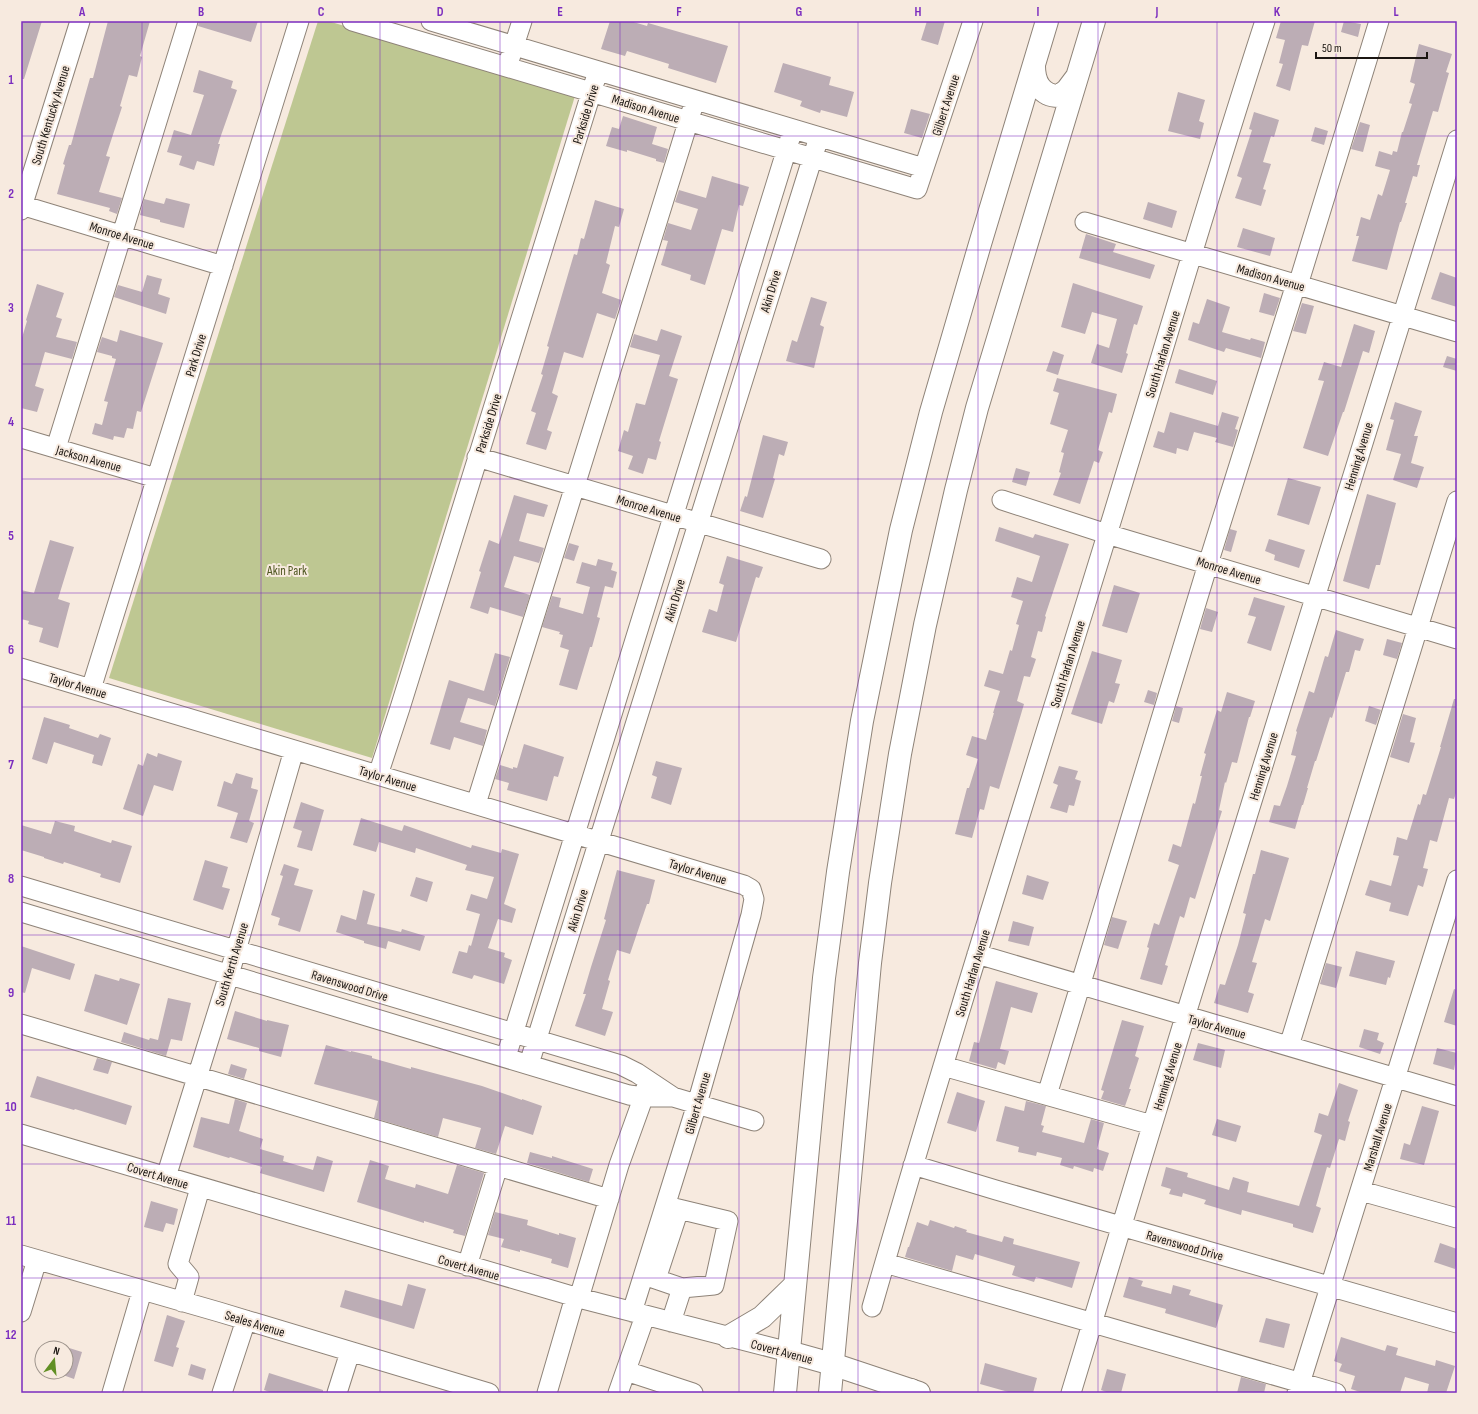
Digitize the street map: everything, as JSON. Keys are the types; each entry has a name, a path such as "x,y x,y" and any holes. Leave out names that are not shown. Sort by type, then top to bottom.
{"main road":[{"path":"786,1393 824,978 839,864 862,721 875,652 901,530 931,412 1047,21"},
{"path":"830,1393 870,963 880,884 901,746 925,625 954,498 975,416 1094,21"},
{"path":"1034,66 1036,81 1044,92 1049,94 1059,96 1067,90 1076,78"},
{"path":"728,1337 762,1317 795,1285"},
{"name":"Covert Avenue","path":"789,1352 832,1364 910,1392"}],"street":[{"name":"South Kentucky Avenue","path":"21,207 80,21"},
{"path":"56,448 188,21"},
{"name":"Park Drive","path":"91,689 299,21"},
{"name":"Madison Avenue","path":"352,21 917,189"},
{"name":"Madison Avenue","path":"431,21 924,168"},
{"path":"507,67 522,21"},
{"name":"Gilbert Avenue","path":"917,189 973,21"},
{"name":"South Harlan Avenue","path":"872,1307 943,1066 1264,21"},
{"path":"1047,1095 1208,564 1379,21"},
{"name":"Parkside Drive","path":"378,775 598,71"},
{"path":"476,804 695,100"},
{"name":"Akin Drive","path":"506,1057 793,129"},
{"name":"Akin Drive","path":"529,1064 819,137"},
{"name":"Henning Avenue","path":"1071,1393 1185,1017 1457,140"},
{"name":"Monroe Avenue","path":"21,207 122,235 223,266"},
{"name":"Madison Avenue","path":"1085,222 1457,332"},
{"name":"Jackson Avenue","path":"21,438 156,478"},
{"name":"Monroe Avenue","path":"477,456 821,559"},
{"name":"Monroe Avenue","path":"1002,500 1107,534 1457,639"},
{"path":"1289,1046 1457,501"},
{"name":"Taylor Avenue","path":"21,668 744,885 750,888 752,892"},
{"name":"South Kerth Avenue","path":"166,1177 196,1076 229,975 294,750"},
{"name":"Marshall Avenue","path":"1299,1388 1457,880"},
{"name":"Ravenswood Drive","path":"21,886 627,1067 646,1088 754,1121"},
{"name":"Gilbert Avenue","path":"618,1393 626,1371 639,1314 673,1207 697,1104 751,915 753,902 752,892"},
{"name":"Ravenswood Drive","path":"21,912 629,1095 646,1088"},
{"name":"Taylor Avenue","path":"978,954 1185,1017 1457,1096"},
{"path":"21,1024 609,1199"},
{"path":"943,1066 1152,1125"},
{"path":"547,1393 619,1165 646,1088"},
{"name":"Covert Avenue","path":"21,1134 577,1298 789,1352"},
{"name":"Ravenswood Drive","path":"913,1165 1457,1323"},
{"path":"467,1266 498,1166"},
{"path":"182,1302 189,1277 178,1264 200,1188"},
{"path":"1361,1191 1457,1218"},
{"path":"650,1277 682,1288 714,1284 728,1221 673,1207"},
{"path":"21,1312 29,1257"},
{"name":"Seales Avenue","path":"29,1257 350,1352 449,1387 489,1393"},
{"path":"885,1263 1092,1323 1299,1388 1336,1393"},
{"path":"671,1322 682,1288"},
{"path":"112,1393 142,1291"},
{"path":"222,1393 246,1320"},
{"path":"337,1393 350,1352"},
{"path":"626,1371 648,1386 681,1391"}],"green space":[{"name":"Akin Park","path":"318,21 328,21 575,96 372,758 109,678"}],"building":[{"path":"21,21 42,21 24,79 21,79"},
{"path":"108,21 150,21 140,56 142,57 137,77 129,75 120,106 122,107 106,156 110,157 99,192 122,198 117,214 109,211 110,208 57,194 65,165 63,164 69,145 71,145 90,78 93,78"},
{"path":"199,21 258,21 251,42 198,26"},
{"path":"610,21 630,21 647,26 648,23 728,46 716,83 668,68 669,64 627,51 625,56 601,49"},
{"path":"927,21 945,21 938,45 921,40"},
{"path":"1281,21 1315,21 1308,46 1302,45 1290,91 1276,86 1283,64 1279,63 1285,40 1276,38"},
{"path":"1344,21 1361,24 1358,37 1341,32"},
{"path":"1419,44 1452,54 1446,72 1449,73 1438,112 1433,111 1417,165 1420,165 1417,177 1413,176 1405,203 1407,203 1400,222 1387,270 1352,261 1359,236 1356,236 1361,217 1370,220 1378,194 1382,196 1390,170 1375,166 1379,151 1392,155 1393,151 1397,152 1412,104 1409,103 1415,84 1410,82"},
{"path":"783,63 831,77 829,85 854,92 847,117 821,110 820,113 800,106 802,101 774,92"},
{"path":"199,70 233,81 231,88 237,90 218,144 220,144 214,166 197,161 194,170 179,165 182,156 167,152 174,130 191,135 204,95 193,92"},
{"path":"1178,92 1205,100 1199,121 1204,123 1200,139 1168,131"},
{"path":"911,109 930,114 922,138 904,133"},
{"path":"1254,112 1279,120 1274,137 1271,136 1263,162 1271,164 1263,189 1266,190 1261,206 1235,198 1242,178 1237,176 1252,130 1249,129"},
{"path":"623,116 657,127 652,144 668,149 664,163 627,150 627,152 606,146 612,127 619,129"},
{"path":"1360,122 1370,125 1363,152 1351,149"},
{"path":"1315,127 1328,131 1324,145 1311,141"},
{"path":"712,176 749,187 743,206 739,205 733,232 722,229 705,285 690,280 691,275 661,265 668,241 663,240 668,223 691,230 698,209 675,202 679,190 706,198"},
{"path":"166,198 190,204 184,228 140,215 144,199 164,204"},
{"path":"595,200 624,209 619,227 615,226 606,263 610,265 602,293 621,300 615,319 597,313 583,358 564,352 552,393 558,396 547,430 552,432 546,450 526,444 536,413 531,411 543,375 541,374 549,347 547,346 574,254 577,255 581,238 584,239"},
{"path":"1148,202 1177,211 1172,228 1143,219"},
{"path":"1243,228 1275,238 1270,256 1237,247"},
{"path":"1086,234 1116,244 1113,252 1155,265 1150,279 1079,258"},
{"path":"1440,272 1457,278 1457,307 1431,299"},
{"path":"147,275 162,279 158,294 170,298 166,314 114,297 118,285 142,292"},
{"path":"1073,283 1143,306 1137,325 1134,324 1126,353 1128,354 1122,373 1091,363 1097,344 1109,348 1117,319 1092,312 1085,334 1061,327"},
{"path":"37,284 64,293 56,317 62,319 56,337 77,342 72,359 45,352 35,386 44,389 37,412 21,408 21,341"},
{"path":"1264,293 1280,298 1274,316 1259,312"},
{"path":"811,297 827,302 820,325 824,327 814,368 786,361 792,340 797,342"},
{"path":"1207,299 1230,307 1222,332 1250,340 1251,338 1265,342 1261,358 1226,348 1224,352 1188,340 1193,322 1199,324"},
{"path":"1302,303 1314,306 1306,334 1293,331"},
{"path":"1354,324 1375,331 1369,353 1363,351 1344,412 1328,456 1303,448 1324,381 1318,380 1324,362 1341,367"},
{"path":"661,329 682,336 669,376 678,379 659,441 661,442 656,460 648,458 643,474 628,469 633,456 618,451 624,430 628,432 636,403 645,405 660,355 630,347 634,334 657,341"},
{"path":"120,330 163,343 141,412 137,411 133,429 127,428 124,438 114,436 113,440 92,434 95,423 102,425 108,402 104,401 116,359 112,358 112,356 97,352 102,337 117,342"},
{"path":"1053,351 1064,355 1058,375 1046,371"},
{"path":"1447,356 1457,359 1457,371 1443,367"},
{"path":"1179,369 1217,381 1213,395 1175,383"},
{"path":"1057,378 1117,394 1112,413 1109,412 1098,450 1103,452 1099,463 1094,461 1080,504 1053,495 1061,473 1059,472 1064,453 1061,452 1068,430 1050,424 1059,393 1053,391"},
{"path":"1395,402 1422,411 1414,436 1418,436 1411,463 1424,467 1417,488 1393,480 1401,454 1386,450 1394,420 1390,419"},
{"path":"1170,412 1218,426 1222,412 1239,417 1235,429 1238,430 1233,447 1215,442 1217,438 1194,432 1188,451 1177,448 1176,454 1153,447 1158,431 1164,433"},
{"path":"763,435 788,442 784,456 779,454 773,478 775,479 763,518 740,511 745,496 747,497"},
{"path":"1016,468 1030,472 1026,486 1012,482"},
{"path":"1288,478 1321,487 1309,525 1277,515"},
{"path":"1367,494 1396,503 1380,565 1376,565 1369,589 1343,581"},
{"path":"514,495 548,505 544,517 527,513 519,541 544,548 539,563 514,556 504,587 530,595 523,617 490,607 488,614 470,608 481,572 479,571 489,540 499,544"},
{"path":"999,527 1033,538 1035,534 1069,544 1045,616 1042,632 1038,631 1031,657 1036,659 1030,677 1024,676 1017,701 1024,704 999,789 990,786 984,810 980,809 972,838 955,834 967,788 969,788 978,759 966,755 972,736 986,740 1000,691 984,686 989,670 1003,674 1010,650 1012,651 1019,625 1016,624 1023,601 1011,597 1017,577 1032,582 1040,556 995,541"},
{"path":"1230,529 1237,531 1231,552 1224,550"},
{"path":"1269,539 1305,550 1299,568 1274,560 1275,555 1265,551"},
{"path":"50,540 74,547 58,599 70,603 58,648 39,642 43,628 28,624 29,621 21,619 21,590 34,593"},
{"path":"569,543 579,546 574,561 564,558"},
{"path":"727,556 763,567 759,578 756,577 736,642 702,632 709,609 717,612 724,585 719,583"},
{"path":"598,559 613,563 611,570 617,572 613,588 605,586 597,617 600,618 592,647 590,647 577,690 559,685 569,650 560,647 563,635 559,634 560,632 542,627 552,596 561,598 559,607 583,614 590,587 576,583 582,562 596,566"},
{"path":"1114,585 1140,593 1127,633 1102,626"},
{"path":"1254,597 1285,606 1271,651 1247,643 1256,617 1248,615"},
{"path":"1206,608 1218,612 1212,632 1200,629"},
{"path":"1336,630 1364,639 1360,651 1355,650 1349,672 1346,672 1332,718 1330,717 1315,761 1295,829 1269,822 1274,805 1280,806 1287,786 1296,756 1291,755 1296,731 1309,691 1314,693 1325,656 1328,657"},
{"path":"1387,639 1402,643 1397,659 1383,655"},
{"path":"1092,651 1122,660 1115,683 1120,684 1114,703 1109,701 1102,724 1071,714"},
{"path":"495,653 510,657 495,706 468,698 460,722 487,730 483,746 454,737 450,750 430,744 449,680 484,691"},
{"path":"1148,690 1157,693 1154,705 1144,702"},
{"path":"1227,692 1255,701 1249,717 1237,763 1232,762 1226,783 1225,782 1219,810 1222,811 1195,899 1190,897 1184,918 1180,916 1165,965 1168,966 1162,985 1140,979 1149,948 1147,947 1154,923 1159,925 1179,865 1168,861 1173,844 1181,847 1193,803 1195,804 1202,776 1200,776 1206,754 1204,753 1217,710 1221,712"},
{"path":"1454,699 1457,699 1457,790 1454,799 1449,798 1437,842 1430,840 1423,868 1428,869 1423,887 1418,885 1408,916 1389,911 1391,903 1365,895 1370,880 1391,886 1399,856 1393,855 1397,837 1407,840 1418,804 1420,805 1423,794 1426,795"},
{"path":"1176,706 1183,708 1179,723 1172,721"},
{"path":"1369,706 1381,710 1376,725 1365,721"},
{"path":"1403,714 1416,718 1410,742 1415,743 1409,763 1390,757"},
{"path":"44,717 70,725 69,728 98,738 100,734 111,738 102,766 92,763 94,755 54,742 47,764 32,759"},
{"path":"524,744 564,757 558,777 554,776 547,801 507,790 509,783 495,779 500,765 513,769 513,767 517,768"},
{"path":"147,753 157,757 158,753 182,761 173,791 154,785 143,816 123,809 138,764 143,766"},
{"path":"656,761 682,768 671,805 651,798 657,777 652,775"},
{"path":"1059,766 1078,771 1075,779 1081,781 1074,806 1069,805 1067,813 1050,808 1058,785 1053,783"},
{"path":"236,773 253,778 251,788 258,790 249,821 254,823 247,843 230,838 238,813 217,806 224,781 232,784"},
{"path":"301,802 324,810 312,851 297,847 302,831 293,828"},
{"path":"361,818 402,831 404,825 471,848 472,845 501,853 502,849 519,854 504,904 516,909 512,923 498,919 488,948 505,953 504,957 512,960 504,984 474,975 472,979 452,973 459,951 467,953 469,945 471,946 480,914 466,910 471,894 487,899 494,877 465,870 467,865 416,848 415,853 379,842 376,852 353,845"},
{"path":"55,821 75,826 74,831 111,843 112,840 132,846 120,883 100,877 101,874 64,862 63,864 21,850 21,825 51,834"},
{"path":"1261,850 1289,858 1270,921 1265,919 1252,962 1257,963 1248,992 1254,994 1248,1013 1214,1003 1220,984 1225,985 1238,945 1246,914 1243,913"},
{"path":"205,860 228,867 222,887 230,889 223,910 193,900"},
{"path":"284,864 299,869 294,885 313,890 300,932 278,925 280,918 271,915 283,876 280,875"},
{"path":"617,870 655,880 649,904 647,904 630,954 617,950 608,980 610,981 602,1009 613,1012 605,1036 575,1026 586,994 583,994 606,920 604,919"},
{"path":"1027,875 1049,882 1043,900 1022,894"},
{"path":"416,877 433,882 427,902 410,896"},
{"path":"363,890 375,894 367,924 401,932 402,929 425,936 420,951 388,941 386,949 364,943 364,941 336,932 341,915 356,920"},
{"path":"1112,917 1127,921 1118,949 1104,945"},
{"path":"1013,921 1034,927 1029,946 1008,941"},
{"path":"21,946 75,964 70,980 32,968 25,993 21,992"},
{"path":"1356,951 1395,961 1390,978 1388,977 1386,985 1349,976"},
{"path":"1326,963 1342,967 1336,988 1320,984"},
{"path":"95,974 119,981 120,978 140,984 127,1025 84,1011"},
{"path":"996,981 1038,993 1032,1013 1011,1007 1000,1049 1009,1051 1005,1065 998,1062 996,1069 969,1061 974,1042 979,1043"},
{"path":"1454,989 1457,990 1457,1026 1444,1022"},
{"path":"168,998 191,1003 182,1041 171,1039 166,1056 121,1042 124,1032 149,1040 150,1038 158,1040"},
{"path":"235,1011 267,1021 289,1025 281,1057 259,1051 259,1048 227,1039"},
{"path":"1122,1020 1144,1026 1135,1056 1139,1058 1125,1106 1101,1099 1104,1091 1101,1090"},
{"path":"1364,1029 1379,1033 1377,1040 1384,1043 1380,1054 1359,1047"},
{"path":"1198,1043 1225,1050 1221,1068 1193,1060"},
{"path":"326,1045 372,1056 372,1058 411,1069 411,1067 482,1086 542,1106 533,1135 505,1126 496,1154 475,1148 481,1128 443,1118 438,1137 374,1118 378,1101 314,1084"},
{"path":"1437,1048 1457,1053 1454,1070 1433,1064"},
{"path":"97,1058 112,1062 108,1074 93,1070"},
{"path":"231,1064 247,1069 244,1079 228,1074"},
{"path":"37,1076 132,1106 126,1125 30,1097"},
{"path":"1339,1083 1358,1090 1348,1121 1350,1122 1345,1141 1339,1139 1330,1168 1327,1167 1316,1206 1321,1208 1313,1233 1293,1227 1293,1224 1242,1210 1241,1215 1204,1204 1206,1200 1183,1193 1182,1197 1169,1194 1171,1189 1161,1186 1166,1167 1188,1173 1187,1177 1229,1190 1233,1177 1249,1182 1247,1192 1299,1206 1322,1135 1314,1132 1319,1113 1328,1116"},
{"path":"957,1092 985,1101 976,1132 947,1123"},
{"path":"235,1099 247,1103 239,1131 263,1139 260,1149 284,1156 283,1161 313,1170 317,1156 333,1161 324,1192 260,1173 262,1167 193,1147 201,1117 229,1124"},
{"path":"1026,1101 1046,1106 1041,1125 1044,1126 1042,1132 1084,1143 1091,1119 1104,1123 1097,1149 1109,1153 1103,1171 1094,1168 1093,1172 1074,1166 1073,1169 1060,1165 1062,1158 1037,1152 1036,1156 1018,1152 1019,1147 996,1141 1005,1106 1024,1111"},
{"path":"1422,1106 1439,1111 1424,1165 1400,1159 1404,1143 1410,1145"},
{"path":"1217,1119 1241,1126 1236,1142 1212,1135"},
{"path":"530,1152 552,1158 552,1156 593,1169 589,1182 527,1163"},
{"path":"370,1160 389,1166 385,1179 415,1188 416,1184 448,1194 457,1165 484,1173 465,1236 453,1233 454,1230 424,1221 424,1223 357,1202"},
{"path":"151,1201 178,1209 174,1225 166,1223 163,1232 144,1227"},
{"path":"495,1212 528,1220 527,1225 559,1235 559,1233 576,1238 568,1268 551,1263 552,1259 520,1250 520,1252 501,1247 504,1239 488,1235"},
{"path":"930,1220 954,1228 955,1226 967,1230 966,1232 1002,1242 1004,1236 1014,1239 1013,1244 1080,1262 1072,1288 1036,1277 1034,1282 1012,1275 1015,1266 975,1254 973,1260 956,1255 952,1271 905,1257 917,1222 928,1226"},
{"path":"1440,1243 1457,1249 1457,1262 1455,1269 1434,1262"},
{"path":"1129,1277 1143,1281 1141,1286 1171,1294 1173,1285 1191,1290 1189,1295 1223,1305 1216,1328 1165,1313 1166,1309 1123,1297"},
{"path":"408,1284 426,1289 414,1329 340,1307 345,1290 402,1306"},
{"path":"167,1315 185,1321 176,1347 179,1348 173,1367 154,1361"},
{"path":"1266,1318 1290,1324 1284,1348 1259,1342"},
{"path":"1341,1337 1385,1351 1387,1345 1398,1348 1396,1355 1435,1366 1436,1360 1455,1366 1446,1393 1427,1393 1429,1384 1405,1377 1400,1393 1363,1393 1351,1389 1355,1376 1339,1371 1342,1364 1334,1361"},
{"path":"74,1350 82,1352 74,1379"},
{"path":"985,1363 1037,1378 1033,1393 1012,1393 980,1384"},
{"path":"191,1364 206,1369 203,1380 188,1375"},
{"path":"1107,1369 1126,1374 1121,1393 1109,1393 1101,1390"},
{"path":"269,1373 323,1390 323,1393 272,1393 264,1390"},
{"path":"1241,1377 1266,1384 1264,1393 1237,1393"}]}
